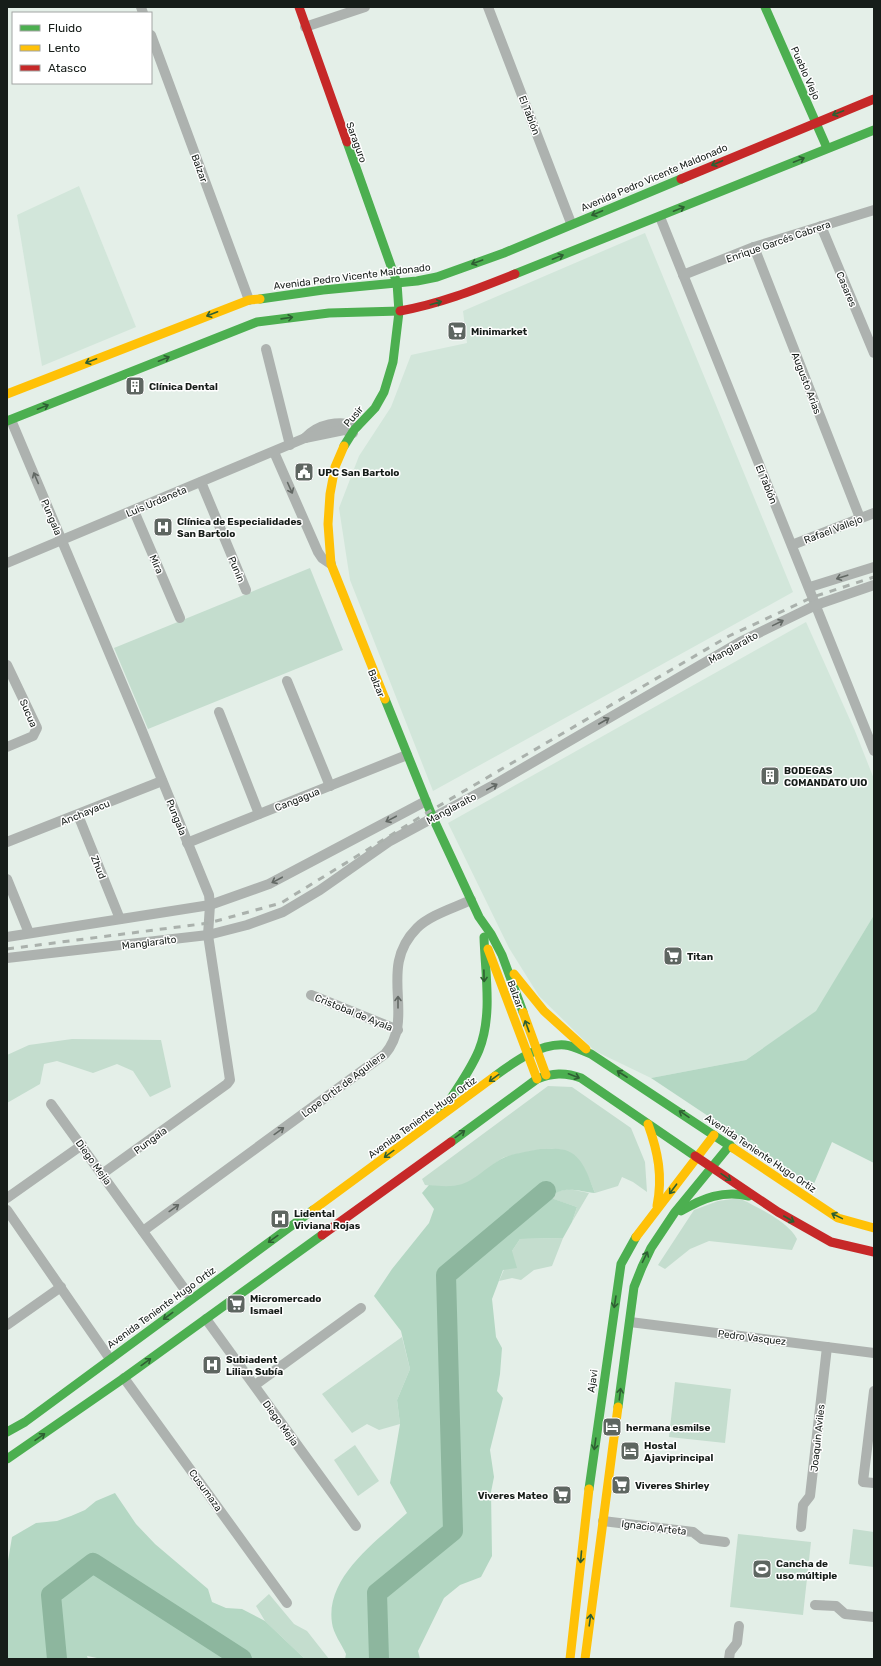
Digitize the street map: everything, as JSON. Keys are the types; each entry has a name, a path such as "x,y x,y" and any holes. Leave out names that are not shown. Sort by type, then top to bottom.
{"main road":[{"name":"Saraguro","path":"299,7 397,283"},
{"name":"Pueblo Viejo","path":"764,7 827,148"},
{"name":"Avenida Pedro Vicente Maldonado","path":"8,391 249,300 282,294 417,281 437,277 504,253 874,99"},
{"path":"9,420 257,322 329,313 398,311 427,306 457,298 874,130"},
{"name":"Pusir","path":"331,564 328,527 335,471 340,455 355,430 377,405 388,381 394,359 398,311 397,283"},
{"name":"Balzar","path":"331,564 433,818 479,917 491,934 502,955 546,1075"},
{"name":"Balzar","path":"479,917 484,937 526,1056 536,1079"},
{"path":"437,1120 479,1049 484,1029 485,1010 484,937"},
{"path":"502,955 525,989 544,1011 591,1054"},
{"name":"Avenida Teniente Hugo Ortiz","path":"7,1432 25,1422 191,1298 526,1056 554,1046 563,1045 591,1054 838,1218 874,1228"},
{"path":"7,1459 124,1378 536,1079 546,1075 564,1073 581,1078 756,1198 824,1239 874,1252"},
{"path":"648,1124 661,1169 661,1188 655,1212"},
{"name":"Ajavi","path":"570,1659 586,1510 621,1264 634,1240 714,1135"},
{"path":"585,1659 634,1287 639,1268 658,1232 730,1146"},
{"path":"670,1218 696,1202 713,1195 729,1192 756,1198"}],"street":[{"path":"305,27 365,7"},
{"name":"El Tablón","path":"488,7 571,224"},
{"name":"Balzar","path":"152,38 249,300"},
{"name":"Enrique Garcés Cabrera","path":"683,275 754,247 874,210"},
{"name":"El Tablón","path":"660,217 810,587 874,750"},
{"name":"Casares","path":"821,226 874,353"},
{"name":"Augusto Arias","path":"754,247 860,518"},
{"path":"266,349 290,445"},
{"name":"Pungala","path":"9,420 62,540 209,895 210,905 208,935 230,1080 227,1084 102,1174"},
{"name":"Luis Urdaneta","path":"7,563 305,438 344,430 355,430"},
{"name":"Balzar","path":"274,452 318,552 322,558 331,564"},
{"name":"Punin","path":"201,482 246,590"},
{"name":"Mira","path":"134,511 180,618"},
{"name":"Rafael Vallejo","path":"792,545 874,513"},
{"path":"810,587 874,567"},
{"name":"Manglaralto","path":"7,958 208,935 247,925 283,912 320,890 390,842 492,786 740,642 816,605 874,585"},
{"name":"Sucua","path":"7,665 37,728 33,736 7,746"},
{"path":"287,681 330,786"},
{"path":"219,712 259,814"},
{"name":"Cangagua","path":"187,843 407,755"},
{"name":"Anchayacu","path":"7,842 162,781"},
{"name":"Manglaralto","path":"7,937 210,905 269,884 426,801"},
{"name":"Zhud","path":"78,815 120,919"},
{"path":"7,880 29,933"},
{"name":"Lope Ortiz de Aguilera","path":"143,1230 385,1054 393,1044 398,1030 397,963 404,944 418,927 438,915 471,900"},
{"name":"Cristobal de Ayala","path":"311,995 398,1030"},
{"name":"Diego Mejia","path":"51,1104 191,1298"},
{"path":"7,1198 82,1145"},
{"path":"7,1210 110,1359"},
{"path":"7,1326 61,1287"},
{"path":"255,1386 361,1308"},
{"name":"Diego Mejia","path":"206,1319 356,1526"},
{"name":"Pedro Vasquez","path":"630,1322 874,1353"},
{"name":"Joaquin Aviles","path":"800,1527 803,1505 810,1496 827,1347"},
{"name":"Cusumaza","path":"124,1378 287,1603"},
{"path":"874,1392 864,1482 874,1483"},
{"name":"Ignacio Arteta","path":"603,1521 693,1532 702,1539 725,1542"},
{"path":"815,1605 836,1606 845,1614 874,1618"},
{"path":"729,1659 730,1652 737,1643 739,1626"}],"shaded area":[{"path":"79,186 136,327 42,366 17,215"},
{"path":"645,233 793,592 433,791 350,580 339,508 359,456 391,407 411,355 467,343 463,311"},
{"path":"310,568 343,650 148,729 114,648"},
{"path":"806,622 855,731 874,779 874,915 817,1011 746,1060 651,1078 595,1051 539,996 509,948 448,823"},
{"path":"72,1039 161,1040 171,1087 150,1097 133,1071 117,1064 93,1073 57,1061 44,1064 40,1084 7,1103 7,1055 29,1045"},
{"path":"548,1086 572,1087 631,1128 645,1162 647,1192 633,1182 622,1177 618,1186 595,1193 590,1180 578,1160 572,1154 564,1150 554,1149 542,1149 501,1159 474,1179 456,1187 425,1185 422,1179"},
{"path":"569,1189 589,1193 572,1222 577,1207 550,1198 555,1192"},
{"path":"739,1198 771,1215 787,1227 797,1239 792,1250 709,1241 690,1249 665,1269 658,1265 694,1210 718,1201"},
{"path":"563,1238 552,1266 534,1270 521,1280 512,1278 499,1281 512,1251 520,1239"},
{"path":"402,1337 410,1369 397,1400 400,1424 379,1430 367,1424 352,1433 322,1394"},
{"path":"675,1382 731,1389 725,1443 669,1437"},
{"path":"355,1445 379,1481 358,1496 334,1460"},
{"path":"853,1529 874,1532 874,1567 849,1564"},
{"path":"738,1534 811,1542 803,1615 730,1607"},
{"path":"269,1594 294,1624 307,1631 329,1659 305,1659 265,1621 256,1606"}],"green space":[{"path":"874,915 874,1163 832,1142 813,1186 651,1078 746,1060 816,1011"},
{"path":"540,1149 562,1149 576,1157 581,1162 588,1174 595,1193 578,1190 566,1190 560,1191 551,1198 577,1207 572,1222 563,1238 520,1239 512,1251 517,1268 503,1270 492,1299 496,1337 502,1348 497,1391 503,1398 490,1450 494,1477 491,1492 492,1556 481,1577 460,1585 444,1598 418,1651 420,1659 345,1659 346,1654 336,1635 332,1623 332,1606 337,1590 345,1575 356,1561 368,1548 407,1513 390,1483 400,1424 397,1400 410,1369 401,1331 374,1296 392,1269 429,1223 434,1209 422,1193 429,1185 454,1186 462,1184 476,1177 505,1157"},
{"path":"115,1493 136,1524 155,1544 208,1589 212,1602 226,1608 242,1609 265,1621 305,1659 102,1659 87,1656 88,1659 7,1659 7,1567 12,1537 36,1523 57,1521 71,1516 85,1510 96,1501"}],"waterway":[{"path":"379,1659 377,1593 453,1531 446,1275 546,1191"},
{"path":"57,1659 51,1595 93,1563 242,1659"}],"railway":[{"path":"7,949 209,923 281,903 430,811 729,636 813,597 874,577"}],"traffic: fast":[{"path":"765,7 827,148"},
{"path":"515,274 874,130"},
{"path":"344,446 354,430 375,408 384,392 393,362 399,312 397,283 347,142"},
{"path":"260,299 323,290 417,281 437,277 504,253 681,179"},
{"path":"7,421 257,322 329,313 400,311"},
{"path":"385,699 433,818 479,917 491,934 502,955 523,1012"},
{"path":"441,1113 471,1066 479,1050 483,1037 487,1008 484,937"},
{"path":"495,1076 510,1065 537,1050 556,1045 572,1046 591,1054 733,1148"},
{"path":"451,1142 537,1079 553,1074 564,1074 581,1078 695,1156"},
{"path":"618,1407 634,1287 642,1267 651,1248 675,1212 730,1145"},
{"path":"681,1211 697,1202 714,1196 730,1194 749,1196"},
{"path":"7,1432 25,1422 313,1210"},
{"path":"7,1459 124,1378 322,1235"},
{"path":"589,1489 621,1264 636,1237"}],"traffic: slow":[{"path":"7,394 249,300 260,299"},
{"path":"344,446 335,467 330,494 328,524 331,564 385,699"},
{"path":"488,949 537,1079"},
{"path":"514,974 544,1011 586,1049"},
{"path":"523,1012 546,1075"},
{"path":"313,1210 495,1076"},
{"path":"648,1124 657,1154 660,1184 657,1206"},
{"path":"636,1237 714,1135"},
{"path":"733,1148 838,1218 874,1228"},
{"path":"585,1659 618,1407"},
{"path":"570,1659 589,1489"}],"traffic: jam":[{"path":"299,7 347,142"},
{"path":"681,179 874,99"},
{"path":"400,311 444,300 515,274"},
{"path":"322,1235 451,1142"},
{"path":"695,1156 778,1212 831,1242 874,1252"}],"place":[{"name":"Minimarket","path":"457,331"},
{"name":"Clínica Dental","path":"135,386"},
{"name":"UPC San Bartolo","path":"304,472"},
{"name":"Clínica de Especialidades San Bartolo","path":"163,527"},
{"name":"BODEGAS COMANDATO UIO","path":"770,776"},
{"name":"Titan","path":"673,956"},
{"name":"Lidental Viviana Rojas","path":"280,1219"},
{"name":"Micromercado Ismael","path":"236,1304"},
{"name":"Subiadent Lilian Subía","path":"212,1365"},
{"name":"hermana esmilse","path":"612,1427"},
{"name":"Hostal Ajaviprincipal","path":"630,1451"},
{"name":"Viveres Shirley","path":"621,1485"},
{"name":"Viveres Mateo","path":"562,1495"},
{"name":"Cancha de uso múltiple","path":"762,1569"}]}
